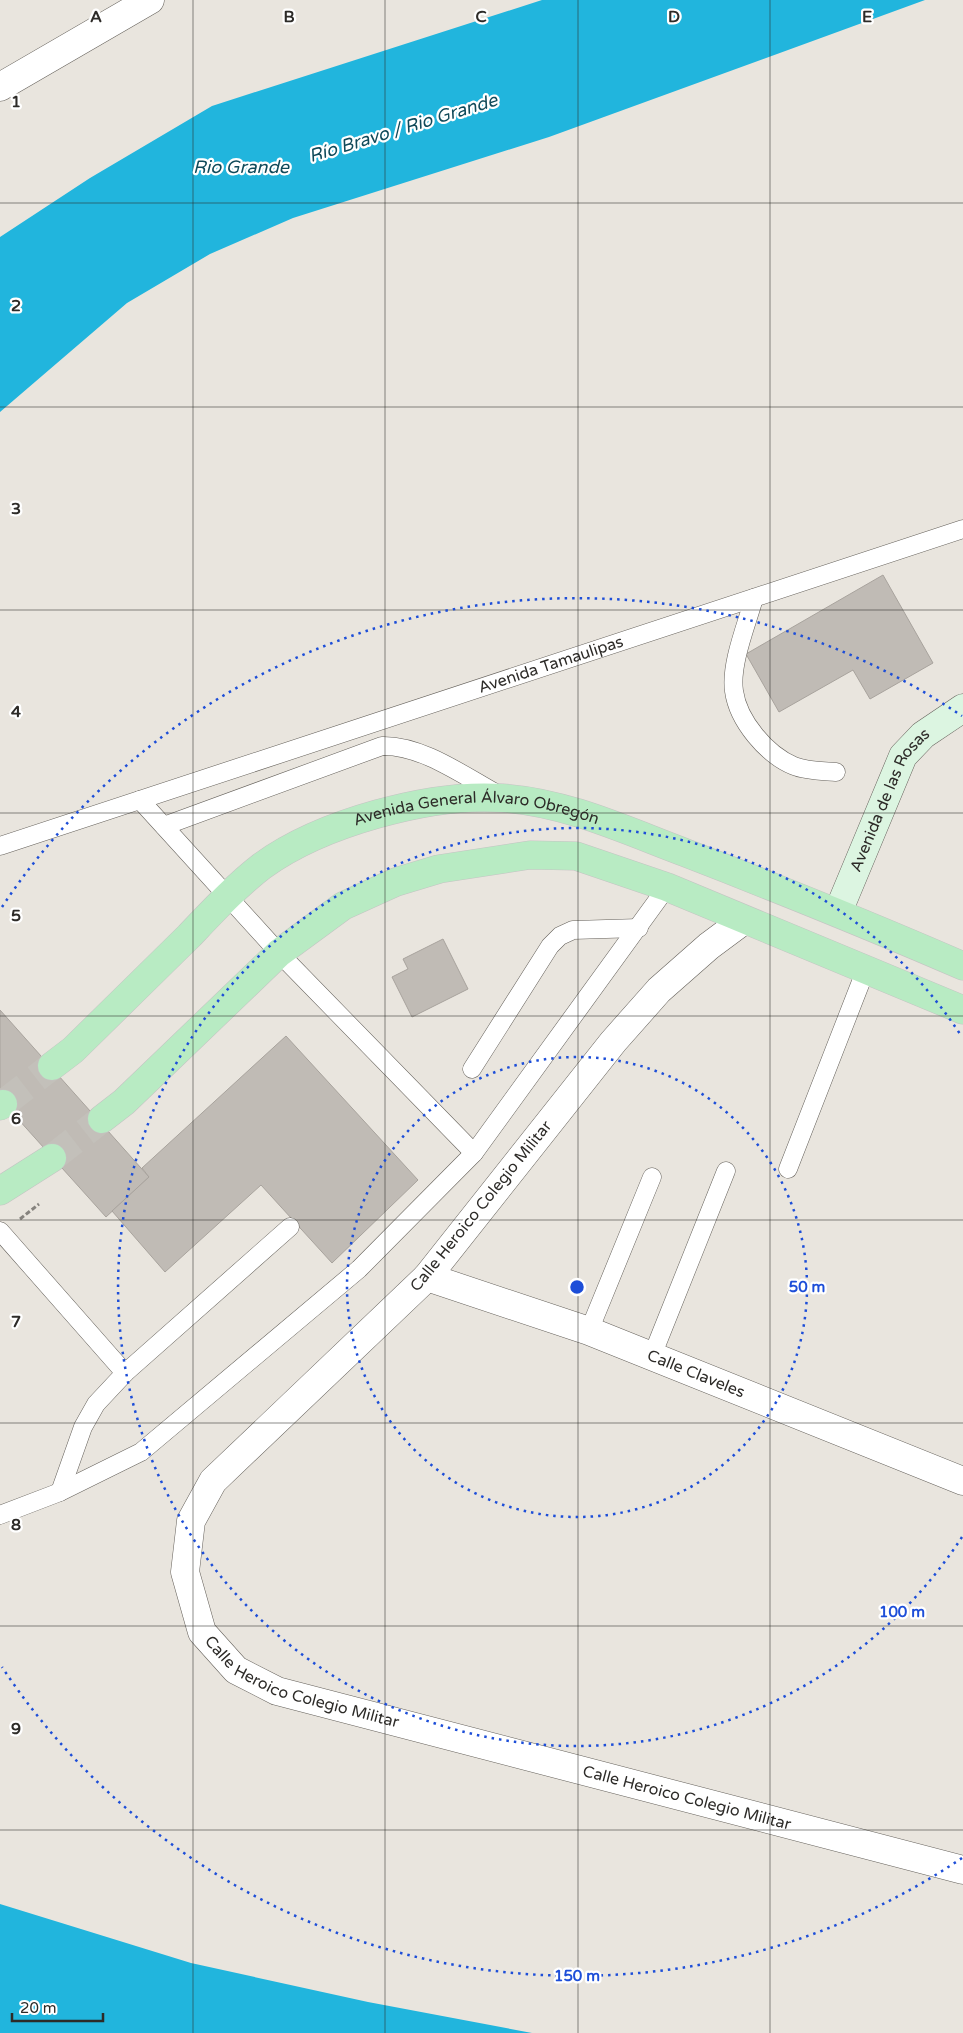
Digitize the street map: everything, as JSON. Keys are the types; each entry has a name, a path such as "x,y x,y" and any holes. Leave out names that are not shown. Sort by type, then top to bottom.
{"main road":[{"name":"Avenida General Álvaro Obregón","path":"52,1066 73,1050 228,896 263,866 316,836 356,821 407,806 454,798 504,798 568,810 838,912 963,966"},
{"name":"Avenida General Álvaro Obregón","path":"102,1119 124,1102 279,953 344,906 396,882 439,869 530,855 576,856 667,887 963,1010"},
{"path":"0,1191 52,1158"}],"street":[{"path":"0,87 150,0"},
{"name":"Avenida de las Rosas","path":"838,912 903,756 923,735 963,708"},
{"name":"Calle Heroico Colegio Militar","path":"744,920 709,946 659,990 619,1034 427,1277 213,1480 191,1521 185,1572 202,1632 236,1670 278,1691 963,1870"},
{"name":"Calle Claveles","path":"427,1277 589,1331 963,1481"}],"lane":[{"name":"Avenida Tamaulipas","path":"0,846 963,529"},
{"path":"754,598 735,666 734,692 748,726 768,750 795,767 836,772"},
{"path":"164,826 382,746 399,745 417,751 504,798"},
{"path":"140,800 279,953 474,1153"},
{"path":"0,1514 60,1492 141,1452 359,1268 474,1153 667,887"},
{"path":"472,1070 550,946 560,936 573,930 639,928"},
{"path":"788,1169 866,969"},
{"path":"652,1356 726,1171"},
{"path":"589,1331 652,1177"},
{"path":"60,1492 83,1427 96,1404 125,1373 290,1227"},
{"path":"1,1232 125,1373"}],"path":[{"path":"1,1232 40,1203"}],"water":[{"name":"Rio Grande","path":"542,0 925,0 549,137 293,218 210,254 127,303 0,412 0,237 90,178 212,106"},
{"path":"0,1904 191,1963 368,2002 532,2033 0,2033"}],"building":[{"path":"883,575 933,663 870,699 853,670 779,712 746,654"},
{"path":"443,939 468,989 412,1017 392,977 408,969 403,959"},
{"path":"0,1010 149,1177 106,1217 0,1099"},
{"path":"286,1036 418,1180 332,1263 261,1185 165,1272 112,1211 149,1177 142,1168"}],"tunnel":[{"path":"3,1104 52,1066"},
{"path":"52,1158 102,1119"}],"water label":[{"name":"Río Bravo / Rio Grande","path":"403,128"}]}
